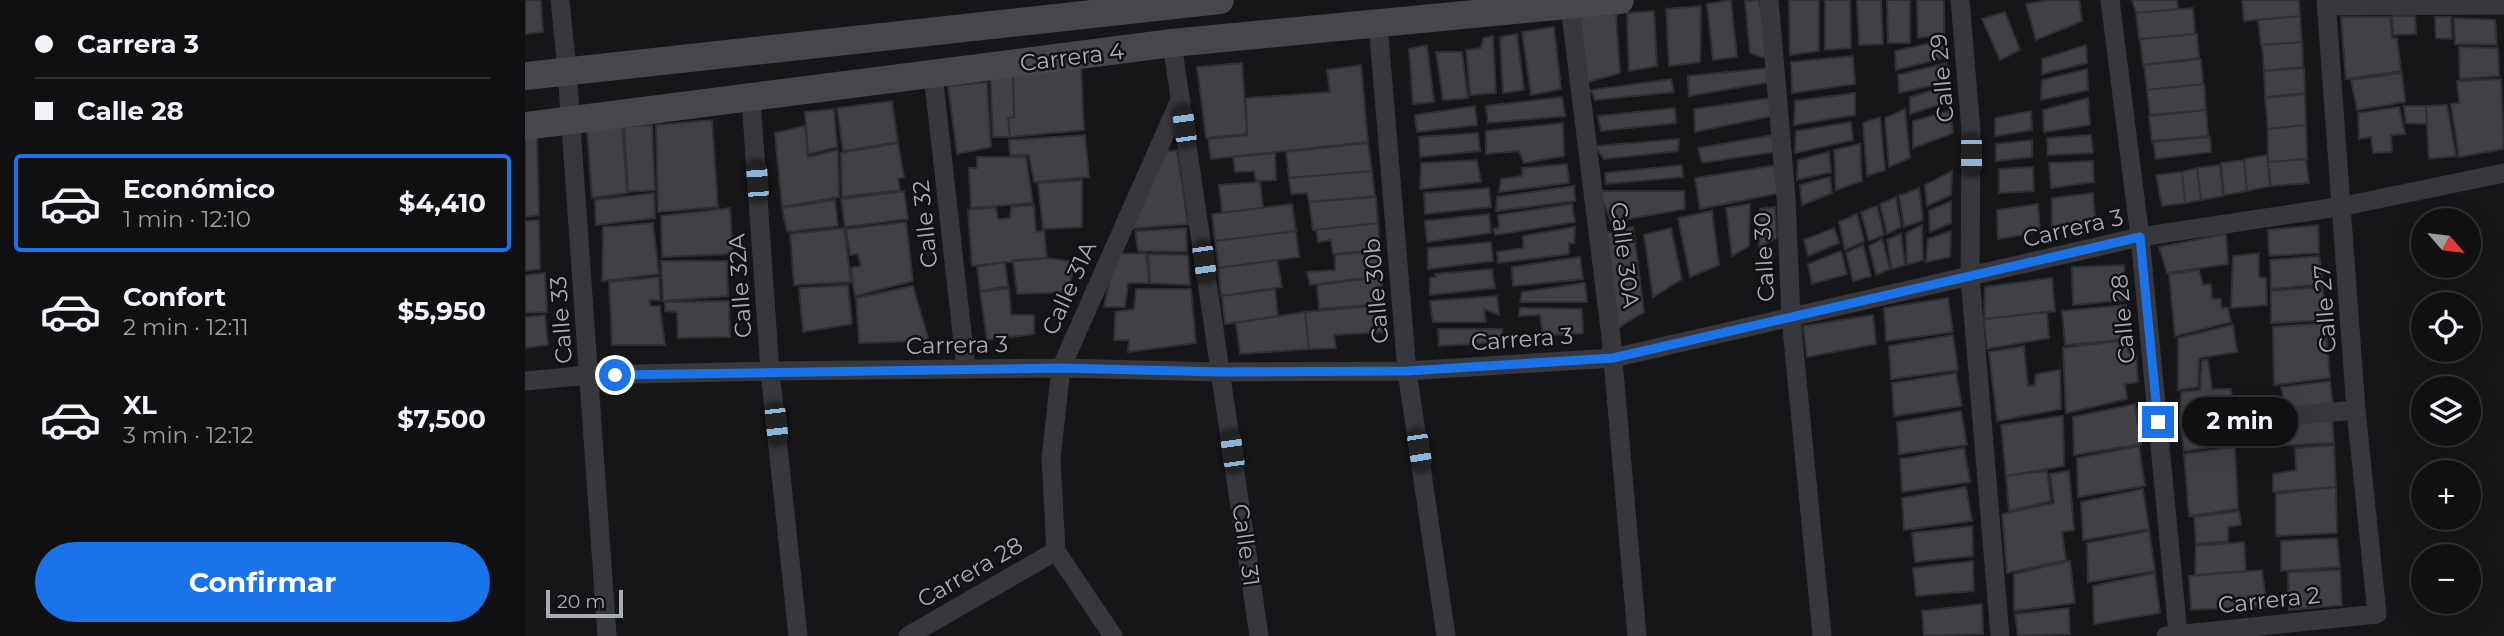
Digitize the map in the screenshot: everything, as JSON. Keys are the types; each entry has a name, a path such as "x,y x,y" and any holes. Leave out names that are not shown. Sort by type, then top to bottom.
{"main road":[{"name":"Carrera 4","path":"525,76 1107,6 1220,0"},
{"name":"Carrera 4","path":"525,126 1172,43 1619,0"},
{"name":"Calle 31","path":"1156,4 1172,43"},
{"path":"1107,6 1113,52"}],"street":[{"name":"Calle 33","path":"560,0 568,70 607,636"},
{"name":"Calle 30","path":"1769,0 1786,197 1791,318 1822,636"},
{"name":"Calle 29","path":"1960,0 1971,131 1970,277 2000,636"},
{"name":"Calle 28","path":"2110,0 2140,237 2172,635"},
{"path":"2327,3 2504,5"},
{"name":"Calle 27","path":"2327,3 2344,206 2356,410 2377,614"},
{"name":"Calle 30A","path":"1570,6 1613,358 1637,636"},
{"name":"Calle 30b","path":"1378,24 1407,371 1446,636"},
{"name":"Calle 31","path":"1172,43 1259,636"},
{"name":"Calle 32","path":"933,74 966,369"},
{"name":"Calle 32A","path":"751,99 770,370 798,636"},
{"name":"Calle 31A","path":"1056,551 1051,457 1061,368 1180,99"},
{"name":"Carrera 3","path":"525,381 770,370 1061,368 1220,372 1407,371 1613,358 2140,237 2344,206 2504,173"},
{"path":"2287,416 2356,410"},
{"path":"1056,551 1113,636"},
{"name":"Carrera 28","path":"908,636 1056,551"},
{"name":"Carrera 2","path":"2172,635 2377,614"}],"building":[{"path":"525,0 541,0 543,32 525,34"},
{"path":"1731,0 1737,57 1713,60 1707,4"},
{"path":"1759,0 1769,59 1750,53 1745,1"},
{"path":"1789,0 1819,0 1819,51 1790,55"},
{"path":"1825,0 1850,0 1851,48 1825,50"},
{"path":"1857,0 1881,0 1883,44 1859,45"},
{"path":"1887,0 1910,0 1910,43 1888,43"},
{"path":"1917,0 1944,0 1944,34 1918,38"},
{"path":"2049,0 2079,0 2082,21 2036,40 2026,4"},
{"path":"2132,0 2177,0 2178,9 2136,13"},
{"path":"2242,0 2299,0 2300,16 2244,21"},
{"path":"1701,6 1700,62 1669,66 1666,9"},
{"path":"2193,8 2195,34 2139,39 2136,13"},
{"path":"1654,11 1657,66 1629,71 1627,13"},
{"path":"2005,12 2020,50 2000,60 1982,19"},
{"path":"1616,14 1620,73 1584,83 1579,16"},
{"path":"2300,16 2302,42 2261,45 2258,20"},
{"path":"2392,16 2415,16 2416,34 2394,35"},
{"path":"2341,17 2390,17 2392,38 2397,38 2401,71 2346,79"},
{"path":"2435,17 2451,17 2452,39 2436,38"},
{"path":"2454,18 2495,20 2497,45 2455,44"},
{"path":"1554,27 1561,89 1531,95 1522,32"},
{"path":"1517,34 1524,90 1503,93 1500,37"},
{"path":"2197,34 2199,58 2143,65 2140,39"},
{"path":"1493,36 1496,93 1470,95 1466,50 1481,48 1483,38"},
{"path":"1944,40 1947,57 1896,70 1895,51"},
{"path":"2302,42 2303,67 2264,71 2262,45"},
{"path":"1427,45 1434,102 1413,104 1409,49"},
{"path":"2086,45 2087,63 2042,74 2042,59"},
{"path":"2459,47 2498,48 2499,76 2460,79"},
{"path":"1436,52 1462,52 1468,98 1443,100"},
{"path":"1853,56 1855,84 1792,93 1791,62"},
{"path":"2201,59 2203,84 2147,90 2144,65"},
{"path":"1242,63 1247,134 1206,138 1197,67"},
{"path":"1946,63 1950,81 1899,93 1898,75"},
{"path":"1081,65 1084,130 1010,137 1008,118 1014,117 1013,72"},
{"path":"1361,65 1368,142 1211,159 1208,139 1247,135 1246,98 1330,92 1327,70"},
{"path":"1769,68 1771,82 1689,96 1688,76"},
{"path":"2304,68 2305,93 2265,97 2264,71"},
{"path":"2087,69 2088,90 2041,100 2042,80"},
{"path":"1013,72 1014,117 1008,118 1010,137 993,137 990,75"},
{"path":"2402,73 2405,102 2357,110 2351,80"},
{"path":"1671,79 1674,92 1595,100 1591,90"},
{"path":"2501,79 2504,149 2459,157 2451,104 2459,103 2457,81"},
{"path":"987,82 991,147 957,154 948,86"},
{"path":"2204,84 2206,110 2150,115 2147,90"},
{"path":"1947,86 1950,101 1910,114 1910,97"},
{"path":"1855,93 1855,115 1794,125 1795,101"},
{"path":"2305,94 2306,125 2268,129 2265,98"},
{"path":"1562,97 1565,116 1488,123 1486,106"},
{"path":"1771,98 1772,116 1695,132 1694,109"},
{"path":"2088,98 2090,125 2044,132 2043,110"},
{"path":"892,101 898,142 843,151 837,108"},
{"path":"2447,105 2456,156 2429,159 2426,106"},
{"path":"1475,106 1477,125 1417,132 1415,115"},
{"path":"2404,106 2426,106 2427,124 2406,123"},
{"path":"2399,107 2405,134 2391,135 2392,152 2373,153 2371,137 2359,139 2358,113"},
{"path":"1675,108 1676,123 1601,131 1598,116"},
{"path":"834,109 837,147 808,154 805,112"},
{"path":"1905,109 1910,158 1889,167 1885,118"},
{"path":"2206,110 2208,136 2152,141 2149,116"},
{"path":"1950,111 1953,133 1913,148 1913,121"},
{"path":"2031,111 2032,130 1995,136 1995,118"},
{"path":"1880,117 1885,170 1867,176 1863,123"},
{"path":"712,120 718,207 658,212 656,125"},
{"path":"1851,122 1853,140 1795,153 1796,131"},
{"path":"622,123 627,193 592,198 587,129"},
{"path":"1563,123 1564,156 1524,163 1519,151 1486,154 1486,131"},
{"path":"652,125 655,190 628,192 624,126"},
{"path":"2306,125 2307,159 2268,162 2268,129"},
{"path":"805,126 808,157 838,150 839,197 782,207 775,133"},
{"path":"1478,133 1480,151 1420,157 1419,137"},
{"path":"537,135 539,215 525,217 525,137"},
{"path":"1085,135 1089,177 1034,182 1029,155 1010,155 1009,140"},
{"path":"1773,135 1774,152 1702,163 1698,148"},
{"path":"2091,135 2093,153 2048,155 2047,138"},
{"path":"2210,137 2211,152 2156,159 2153,142"},
{"path":"1679,139 1678,151 1604,159 1595,146"},
{"path":"2032,140 2032,157 1996,161 1996,144"},
{"path":"898,143 904,177 898,179 900,190 842,197 841,153"},
{"path":"1368,143 1372,171 1289,178 1286,152"},
{"path":"1860,144 1862,181 1836,190 1834,150"},
{"path":"1177,150 1188,224 1127,229 1163,152"},
{"path":"1829,152 1831,172 1797,180 1798,160"},
{"path":"1275,153 1276,180 1256,181 1254,171 1235,172 1233,157"},
{"path":"2267,155 2270,186 2247,191 2244,159"},
{"path":"977,157 1026,157 1033,203 971,208 969,168 977,168"},
{"path":"2306,159 2309,183 2271,186 2268,162"},
{"path":"1477,160 1481,182 1420,189 1421,163"},
{"path":"2244,160 2247,191 2224,195 2221,163"},
{"path":"2093,161 2094,182 2051,188 2049,163"},
{"path":"1567,164 1569,183 1499,192 1501,179 1522,176 1522,168"},
{"path":"1682,165 1683,177 1606,184 1605,173"},
{"path":"1778,165 1780,193 1700,209 1695,178"},
{"path":"2220,165 2223,196 2201,200 2197,168"},
{"path":"2033,167 2034,191 1999,193 1999,169"},
{"path":"2197,168 2201,200 2185,203 2182,172"},
{"path":"1372,171 1375,196 1309,202 1307,193 1291,194 1289,178"},
{"path":"1952,171 1951,195 1927,206 1925,185"},
{"path":"2182,172 2185,203 2162,206 2156,175"},
{"path":"1830,177 1832,193 1802,205 1800,185"},
{"path":"1082,180 1082,227 1043,229 1038,183"},
{"path":"1260,182 1263,208 1222,213 1219,185"},
{"path":"1574,186 1575,201 1496,211 1497,197"},
{"path":"1489,188 1491,207 1425,214 1424,193"},
{"path":"1919,188 1923,220 1904,227 1899,196"},
{"path":"904,191 908,219 845,227 841,199"},
{"path":"1599,191 1684,191 1685,209 1611,222"},
{"path":"654,193 655,218 596,225 595,200"},
{"path":"2093,193 2095,220 2052,227 2052,198"},
{"path":"1376,197 1378,223 1313,230 1309,202"},
{"path":"1896,197 1901,227 1887,234 1880,204"},
{"path":"835,200 838,226 787,232 782,208"},
{"path":"1951,201 1951,223 1930,232 1929,211"},
{"path":"1292,204 1296,231 1215,241 1212,214"},
{"path":"1572,204 1575,222 1495,235 1493,229 1499,228 1498,215"},
{"path":"1750,204 1749,246 1732,256 1726,208"},
{"path":"2038,204 2040,232 1998,239 1997,210"},
{"path":"1034,205 1036,232 1044,231 1047,258 972,266 968,210 996,207 998,219 1010,218 1011,207"},
{"path":"1877,206 1884,235 1869,241 1861,212"},
{"path":"1775,207 1777,238 1759,247 1760,209"},
{"path":"730,208 733,254 662,257 661,216"},
{"path":"1712,211 1719,265 1690,277 1678,218"},
{"path":"1489,214 1491,233 1427,242 1425,221"},
{"path":"1857,214 1864,241 1845,250 1839,222"},
{"path":"539,220 540,269 525,271 525,221"},
{"path":"906,222 913,281 855,296 851,268 861,266 858,254 850,255 846,229"},
{"path":"653,223 659,274 602,281 603,227"},
{"path":"1378,223 1380,250 1333,254 1331,240 1318,242 1316,230"},
{"path":"1922,225 1923,260 1907,265 1906,233"},
{"path":"2318,225 2319,253 2269,256 2268,230"},
{"path":"1575,227 1574,243 1569,243 1569,254 1498,263 1497,252 1523,248 1523,236"},
{"path":"1633,227 1644,312 1613,331 1605,233"},
{"path":"844,228 851,282 794,285 790,234"},
{"path":"1186,228 1187,252 1138,251 1135,231"},
{"path":"1671,228 1682,279 1653,297 1644,235"},
{"path":"1834,228 1839,243 1808,256 1804,240"},
{"path":"1296,231 1299,257 1218,268 1215,241"},
{"path":"1951,231 1950,257 1926,262 1928,239"},
{"path":"1901,234 1905,265 1892,269 1887,240"},
{"path":"2226,234 2228,264 2167,273 2159,247"},
{"path":"1882,239 1890,269 1876,275 1869,246"},
{"path":"1491,242 1493,261 1428,269 1428,248"},
{"path":"1863,245 1871,276 1853,281 1846,253"},
{"path":"1379,251 1381,276 1310,285 1307,272 1335,270 1335,255"},
{"path":"1841,251 1847,274 1812,284 1808,264"},
{"path":"1146,253 1149,283 1128,283 1125,307 1104,307 1115,254"},
{"path":"2259,253 2259,277 2266,278 2267,305 2231,308 2233,256"},
{"path":"1148,254 1188,255 1190,285 1150,283"},
{"path":"2319,256 2323,284 2271,289 2270,260"},
{"path":"1580,257 1583,279 1513,286 1512,267"},
{"path":"1047,258 1075,262 1068,292 1017,294 1013,260"},
{"path":"1277,260 1282,287 1221,296 1218,268"},
{"path":"661,261 727,261 728,296 663,301"},
{"path":"1005,262 1008,286 980,291 977,267"},
{"path":"2124,265 2126,300 2073,305 2072,267"},
{"path":"1492,269 1495,288 1430,295 1430,278 1436,277 1435,274"},
{"path":"2199,270 2203,285 2211,284 2212,299 2221,299 2221,308 2228,308 2231,322 2175,336 2169,274"},
{"path":"545,273 547,312 525,313 525,275"},
{"path":"659,277 660,300 650,300 650,306 660,306 665,345 612,345 609,282"},
{"path":"1381,277 1383,304 1319,309 1317,285"},
{"path":"2052,278 2055,311 1984,319 1985,287"},
{"path":"1585,283 1587,302 1520,302 1522,292"},
{"path":"848,285 852,324 803,332 799,288"},
{"path":"913,286 929,341 859,343 856,298"},
{"path":"2322,287 2325,303 2334,304 2333,320 2271,323 2271,291"},
{"path":"1009,288 1011,315 1034,315 1034,334 987,340 980,292"},
{"path":"1136,289 1191,289 1196,343 1128,352 1129,340 1114,340 1115,312 1134,309"},
{"path":"1275,289 1278,316 1225,324 1222,296"},
{"path":"1497,296 1499,315 1484,309 1486,322 1433,322 1430,301"},
{"path":"1948,298 1953,332 1886,341 1884,308"},
{"path":"729,301 730,337 678,338 677,312 665,311 665,302"},
{"path":"1383,305 1384,332 1334,335 1336,348 1309,349 1305,312"},
{"path":"2126,305 2132,339 2065,345 2062,311"},
{"path":"1520,308 1582,309 1583,333 1543,336 1540,315 1519,316"},
{"path":"1305,312 1309,349 1240,354 1236,323"},
{"path":"2047,312 2049,338 1987,349 1984,319"},
{"path":"545,315 548,345 525,348 525,317"},
{"path":"1873,315 1876,344 1807,357 1803,326"},
{"path":"2325,323 2330,378 2274,385 2273,327"},
{"path":"2233,325 2237,352 2199,358 2198,387 2178,390 2178,338"},
{"path":"1438,329 1502,329 1502,342 1439,346"},
{"path":"1953,335 1958,370 1891,379 1889,346"},
{"path":"2127,340 2128,352 2136,352 2138,382 2125,384 2127,399 2066,413 2063,348"},
{"path":"2024,346 2028,386 2035,385 2036,374 2060,370 2061,409 1997,421 1989,352"},
{"path":"2202,360 2208,360 2212,389 2231,389 2234,417 2180,420 2181,392 2200,390"},
{"path":"1956,373 1962,406 1894,416 1892,383"},
{"path":"2330,381 2333,406 2287,412 2281,387"},
{"path":"2135,404 2141,444 2074,455 2073,417"},
{"path":"1961,411 1967,445 1899,454 1897,422"},
{"path":"2063,416 2064,466 2006,476 2001,425"},
{"path":"2332,418 2334,443 2270,446 2270,423"},
{"path":"2234,419 2236,444 2184,451 2180,422"},
{"path":"2334,445 2336,487 2273,492 2273,474 2296,470 2295,448"},
{"path":"2139,446 2145,486 2078,497 2077,458"},
{"path":"2235,447 2238,509 2189,516 2184,454"},
{"path":"1964,448 1970,482 1902,492 1900,459"},
{"path":"2047,471 2051,501 2009,511 2006,476"},
{"path":"2069,471 2074,530 2062,532 2066,560 2007,573 2002,514 2054,503 2050,474"},
{"path":"1966,487 1972,521 1904,530 1902,498"},
{"path":"2336,487 2337,533 2276,536 2276,494"},
{"path":"2143,489 2149,529 2083,540 2081,502"},
{"path":"2239,511 2241,525 2228,527 2228,541 2196,544 2194,517"},
{"path":"1972,526 1973,556 1915,562 1912,533"},
{"path":"2149,531 2155,571 2088,582 2087,543"},
{"path":"2337,538 2340,567 2281,571 2281,541"},
{"path":"2244,542 2246,571 2195,575 2196,546"},
{"path":"1973,561 1974,591 1916,596 1913,568"},
{"path":"2070,561 2075,603 2014,611 2014,574"},
{"path":"2262,570 2267,606 2191,610 2189,576"},
{"path":"2340,570 2342,605 2289,610 2288,572"},
{"path":"2155,573 2160,613 2094,624 2093,586"},
{"path":"1982,604 1983,634 1924,636 1922,611"},
{"path":"2069,608 2070,634 2018,636 2015,614"}],"route":[{"path":"615,375 770,370 1061,368 1220,372 1407,371 1613,358 2140,237 2158,422"}]}
